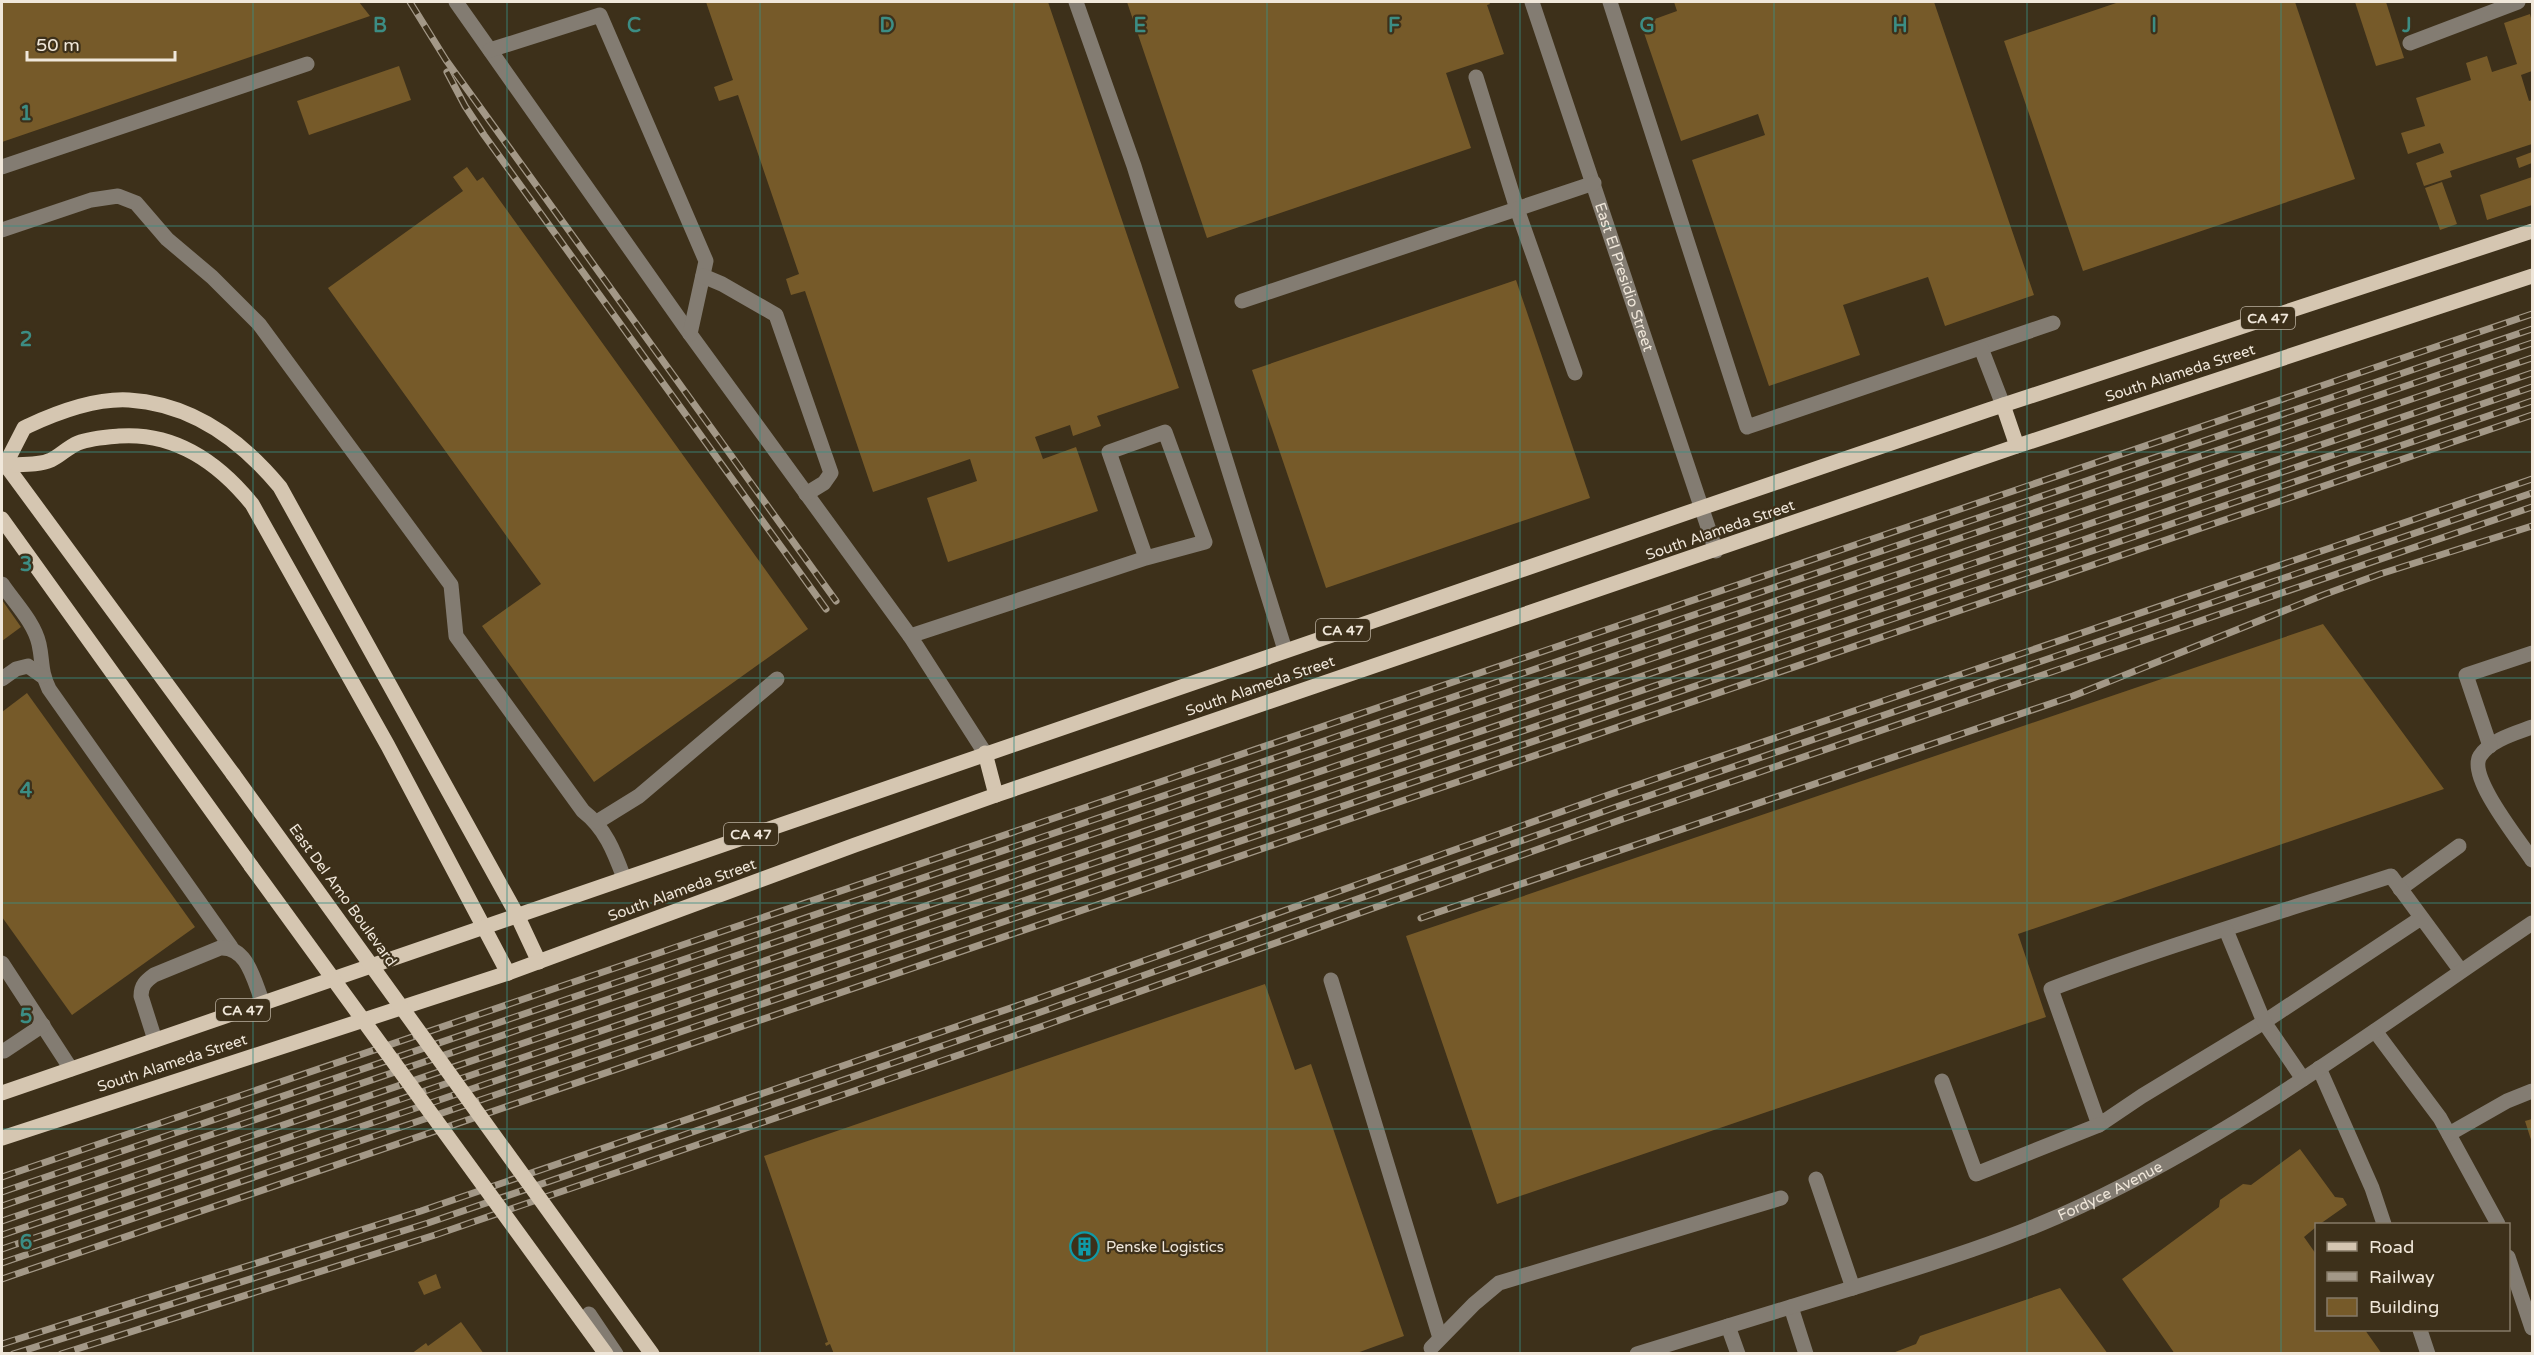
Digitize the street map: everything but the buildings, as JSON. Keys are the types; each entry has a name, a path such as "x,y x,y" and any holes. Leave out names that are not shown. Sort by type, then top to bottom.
{"main road":[{"name":"South Alameda Street","path":"2,1093 1701,507 2532,231"},
{"name":"South Alameda Street","path":"2,1138 507,973 996,795 1716,551 2017,446 2532,276"},
{"path":"3,464 24,428 53,414 107,402 128,400 158,405 185,414 233,439 261,465 280,487 517,915 539,962"},
{"path":"2003,405 2017,446"},
{"path":"3,464 49,461 78,443 105,437 147,436 171,442 194,452 217,466 237,485 252,504 376,726 507,973"},
{"name":"East Del Amo Boulevard","path":"3,464 233,774 652,1353"},
{"path":"2,519 251,866 606,1353"},
{"path":"985,753 996,795"}],"street":[{"path":"456,2 690,334 910,636 985,753"},
{"path":"1076,2 1134,166 1285,650"},
{"name":"East El Presidio Street","path":"1532,2 1716,551"},
{"path":"1610,2 1747,427 2053,323"},
{"path":"2410,43 2518,2"},
{"path":"490,50 600,15 706,261 690,334"},
{"path":"2,167 308,64"},
{"path":"1476,77 1518,209 1575,373"},
{"path":"1242,301 1594,183"},
{"path":"2,230 91,200 117,196 136,203 166,239 212,277 259,324 451,585 456,636 583,811 597,822 612,846 624,878"},
{"path":"703,276 722,284 776,315 831,472 824,483 806,494"},
{"path":"1981,348 2003,405"},
{"path":"910,636 1146,558 1205,542 1165,432 1109,452 1146,558"},
{"path":"2,584 36,634 40,645 42,676 49,689 231,947 249,966 262,1003"},
{"path":"2485,751 2466,675 2532,653"},
{"path":"2,679 16,669 28,666 42,676"},
{"path":"597,822 639,796 777,679"},
{"path":"2532,727 2485,751 2477,767 2481,781 2532,860"},
{"path":"2400,889 2459,846"},
{"path":"2099,1125 2051,989 2153,951 2226,930 2391,876 2461,971"},
{"path":"1942,1081 1976,1174 2099,1125 2142,1096 2264,1022 2421,918"},
{"name":"Fordyce Avenue","path":"1637,1353 1912,1271 2080,1207 2144,1175 2268,1102 2532,923"},
{"path":"2226,930 2264,1022 2303,1079"},
{"path":"155,1040 141,996 141,988 145,981 154,975 220,948 231,947"},
{"path":"4,970 71,1069"},
{"path":"1331,980 1431,1348"},
{"path":"2,1050 19,1042 43,1025"},
{"path":"2374,1031 2440,1118 2497,1223"},
{"path":"2319,1068 2372,1188 2384,1223"},
{"path":"2449,1134 2507,1101 2532,1091"},
{"path":"1816,1179 1853,1288"},
{"path":"1431,1348 1474,1304 1499,1283 1781,1198"},
{"path":"2510,1263 2532,1328"},
{"path":"1791,1307 1806,1353"},
{"path":"589,1314 616,1353"},
{"path":"1728,1326 1738,1353"},
{"path":"2421,1331 2428,1353"}],"railway":[{"path":"410,2 446,60 836,601"},
{"path":"447,72 484,135 826,609"},
{"path":"2,1177 2532,314"},
{"path":"2,1192 2532,329"},
{"path":"2,1206 2532,343"},
{"path":"2,1221 2532,358"},
{"path":"2,1235 2532,373"},
{"path":"2,1249 2532,387"},
{"path":"2,1263 2532,401"},
{"path":"2,1279 2532,415"},
{"path":"2,1344 421,1211 1034,1000 1611,794 2532,479"},
{"path":"13,1354 428,1223 1038,1013 1616,807 2532,493"},
{"path":"61,1354 435,1235 1043,1026 1620,820 2532,507"},
{"path":"1421,918 2073,696 2323,595 2380,574 2532,526"}],"place":[{"name":"Penske Logistics","path":"1085,1247"}]}
